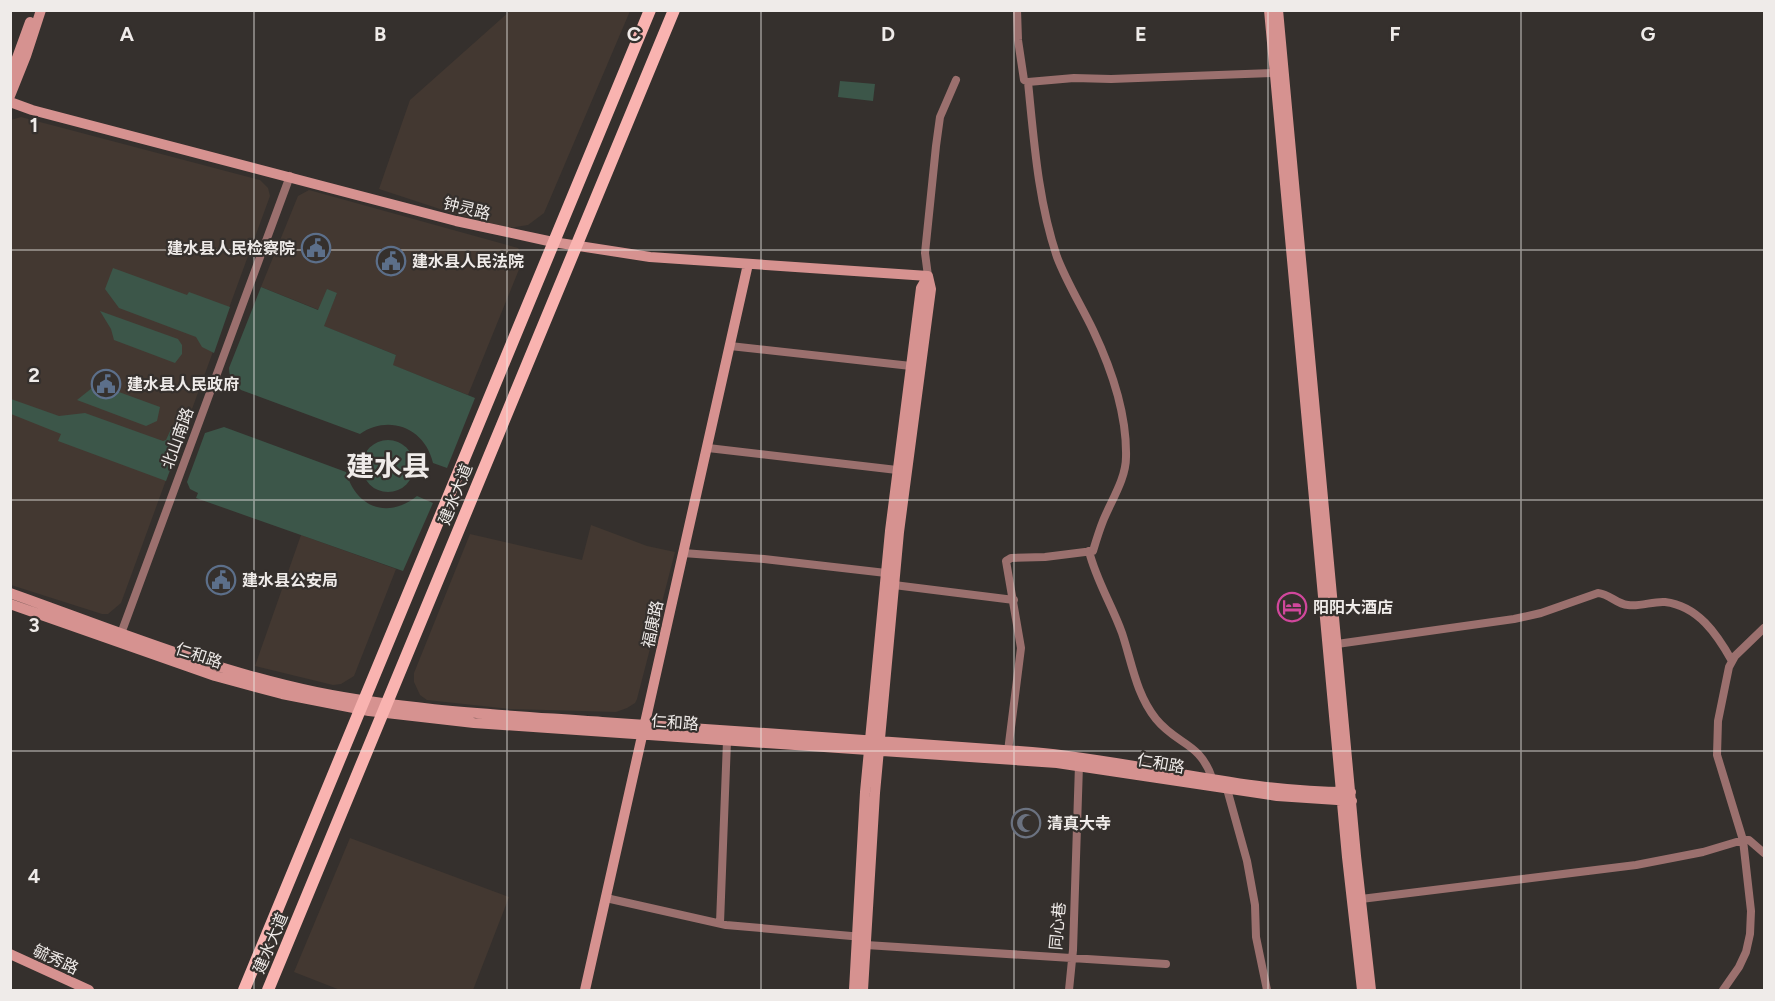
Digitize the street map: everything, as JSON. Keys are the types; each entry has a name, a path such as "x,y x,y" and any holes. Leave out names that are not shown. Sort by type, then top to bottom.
{"main road":[{"path":"10,77 33,10"},
{"path":"10,96 41,10"},
{"name":"建水大道","path":"244,990 650,10"},
{"name":"建水大道","path":"268,990 674,10"},
{"path":"1269,10 1336,644 1347,796"},
{"path":"1278,10 1291,203 1357,900 1362,990"},
{"name":"钟灵路","path":"10,102 40,112 456,221 553,242 650,257 928,276"},
{"name":"福康路","path":"585,990 748,264"},
{"path":"863,990 863,939 886,573 921,288 928,276"},
{"path":"874,745 931,289 928,276"},
{"name":"仁和路","path":"10,593 120,637"},
{"name":"仁和路","path":"10,604 262,679 362,705 474,723 644,730 874,745 1079,765 1277,796 1347,796"},
{"name":"仁和路","path":"644,730 727,741 1008,750 1093,759 1347,796"},
{"path":"1357,900 1371,990"},
{"path":"854,990 863,939"},
{"name":"毓秀路","path":"10,954 89,990"}],"street":[{"path":"1008,750 1021,648 1006,561 1009,558 1045,557 1093,551 1125,465 1126,455 1117,396 1107,364 1067,280 1051,238 1036,162 1028,82 1024,80 1018,40 1017,10"},
{"path":"1028,82 1074,78 1111,79 1274,73"},
{"path":"928,276 925,253 940,117 956,80"},
{"name":"北山南路","path":"120,637 290,176"},
{"path":"730,346 911,366"},
{"path":"708,448 897,470"},
{"path":"1089,551 1094,570 1122,634 1133,674 1147,705 1162,726 1201,754 1208,764 1212,778"},
{"path":"683,553 764,559 886,573"},
{"path":"894,585 1014,600"},
{"path":"1336,644 1514,619 1541,613 1598,593 1606,594 1626,605 1664,602 1696,614 1708,624 1732,661"},
{"path":"1723,990 1743,960 1750,934 1751,911 1743,840 1717,755 1719,707 1732,661 1744,646 1764,628"},
{"path":"720,923 727,741"},
{"name":"同心巷","path":"606,898 748,928 1072,958 1079,765"},
{"path":"1227,789 1247,861 1255,905 1258,953 1267,990"},
{"path":"1357,900 1636,865 1702,852 1743,840 1749,840 1764,853"},
{"path":"1069,990 1072,958 1166,964"}],"shaded area":[{"path":"510,11 630,11 544,213 528,225 509,228 452,213 379,189 410,100"},
{"path":"21,117 260,180 268,188 270,196 121,603 108,614 11,585 11,120"},
{"path":"309,190 518,248 522,262 468,395 392,365 396,355 323,326 337,293 319,310 261,287 298,196"},
{"path":"591,525 647,546 675,552 635,703 616,712 510,709 427,700 420,695 414,682 414,673 470,534 582,560"},
{"path":"301,535 396,569 354,676 341,684 333,685 255,666"},
{"path":"350,838 509,897 473,990 340,990 294,972"}],"green space":[{"path":"840,81 875,84 873,101 838,97"},
{"path":"113,268 187,295 189,292 230,307 214,353 202,347 196,337 119,308 105,289"},
{"path":"261,287 318,310 327,289 337,293 324,326 396,355 393,365 475,398 447,468 433,463 422,441 414,433 404,428 383,425 360,434 241,390 232,380 229,368"},
{"path":"100,311 178,339 182,345 182,354 175,363 114,340 111,329"},
{"path":"97,384 160,407 157,421 146,426 77,400"},
{"path":"11,399 59,416 85,413 163,441 166,440 171,429 184,433 166,481 58,441 61,434 11,414"},
{"path":"224,427 346,472 357,494 374,506 395,507 417,496 433,503 403,571 196,498 198,493 190,489 187,482 205,433"},
{"path":"388,440 398,442 406,448 412,456 414,466 412,476 406,484 398,490 388,492 378,490 370,484 364,476 362,466 364,456 370,448 378,442"}],"place":[{"name":"建水县人民检察院","path":"316,248"},
{"name":"建水县人民法院","path":"391,261"},
{"name":"建水县人民政府","path":"106,384"},
{"name":"建水县公安局","path":"221,580"},
{"name":"阳阳大酒店","path":"1292,607"},
{"name":"清真大寺","path":"1026,823"}],"district":[{"name":"建水县","path":"388,466"}]}
